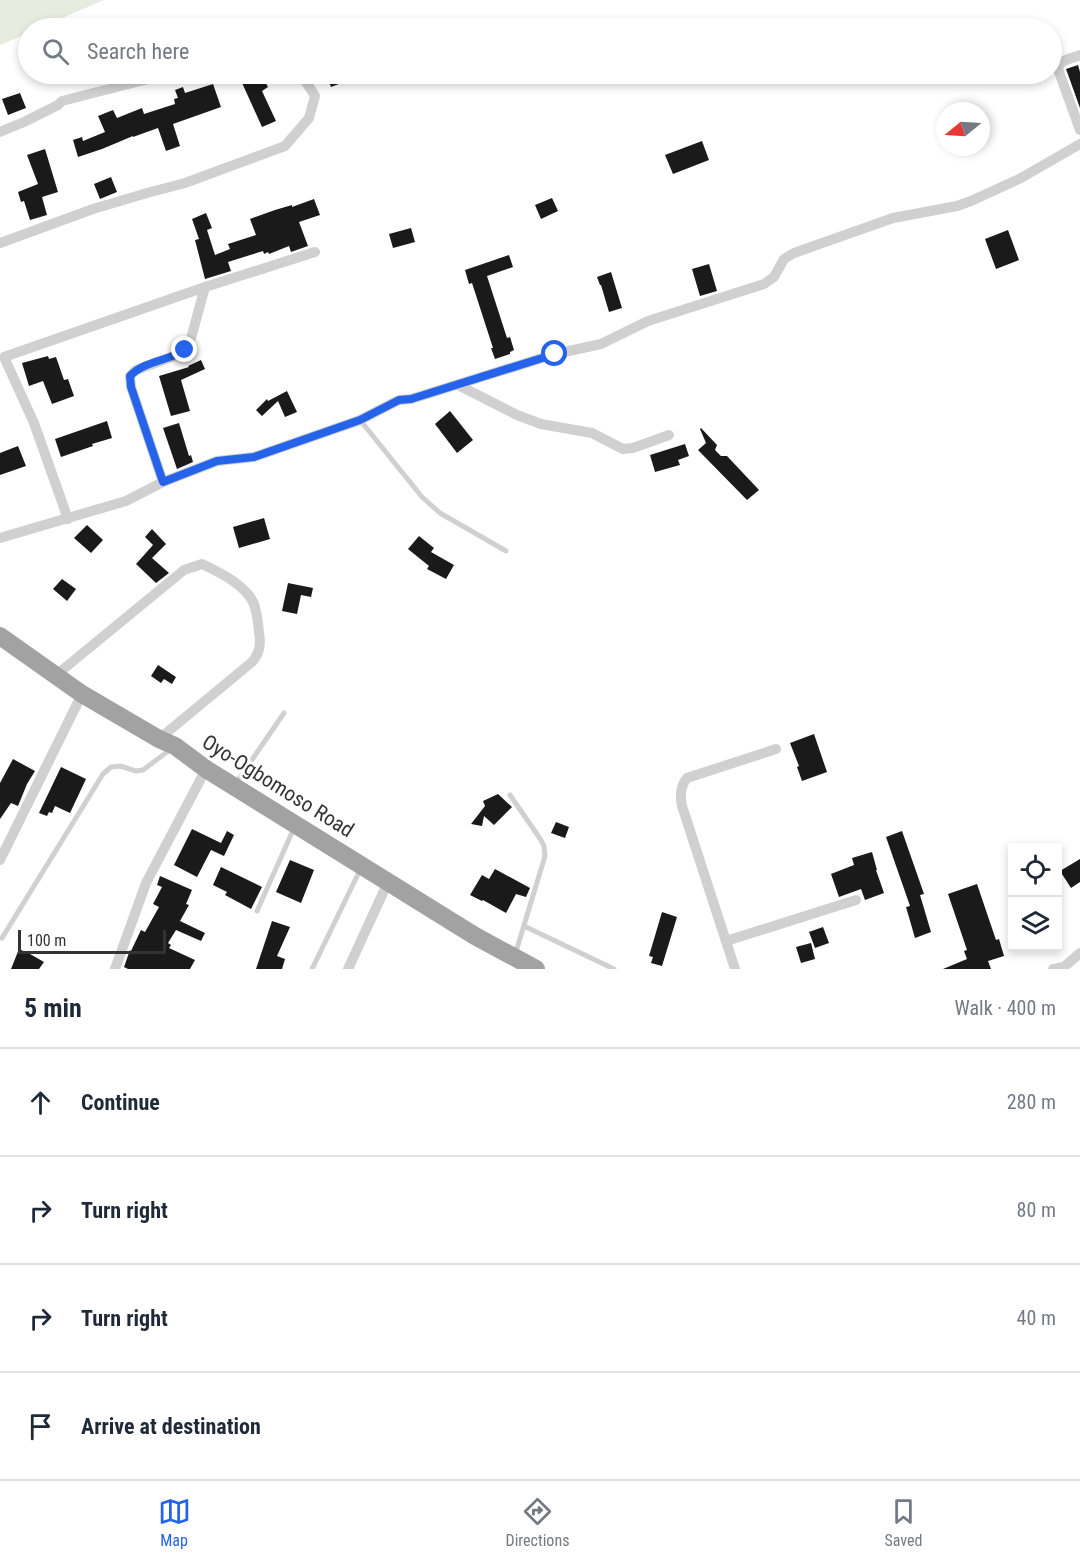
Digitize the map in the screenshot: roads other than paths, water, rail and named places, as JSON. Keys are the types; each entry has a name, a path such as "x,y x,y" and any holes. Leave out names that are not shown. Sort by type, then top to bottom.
{"highway":[{"name":"Oyo-Ogbomoso Road","path":"1,641 82,694 167,743 475,936 511,964 536,969"}],"street":[{"path":"1062,61 1080,55"},
{"path":"1062,80 1080,130"},
{"path":"0,132 62,102 126,84"},
{"path":"0,243 93,209 185,183 285,146 309,118 315,96 307,84"},
{"path":"0,538 126,501 163,482 217,461 254,457 360,420 399,400 411,399 555,354 602,344 648,321 764,284 774,277 784,259 794,253 893,218 949,208 971,201 1021,178 1080,144"},
{"path":"68,519 34,423 4,357 205,287 315,252"},
{"path":"163,482 131,387 130,376 136,370 185,350 190,342 205,287"},
{"path":"0,357 12,354"},
{"path":"458,385 517,415 541,424 592,433 622,449 633,448 669,435"},
{"path":"56,675 184,570 202,564 218,571 237,583 253,601 261,642 258,656 167,743"},
{"path":"0,861 82,694"},
{"path":"735,969 682,806 681,789 687,778 776,749"},
{"path":"115,969 146,883 206,769"},
{"path":"348,969 388,882"},
{"path":"726,941 856,900"},
{"path":"1053,969 1064,966 1080,953"}],"lane":[{"path":"360,420 422,497 440,513 506,551"},
{"path":"234,786 284,713"},
{"path":"2,938 103,774 111,767 120,766 136,771 143,770 167,743"},
{"path":"510,795 541,840 545,856 511,964"},
{"path":"257,911 296,824"},
{"path":"312,969 362,866"},
{"path":"524,926 614,969"}]}
